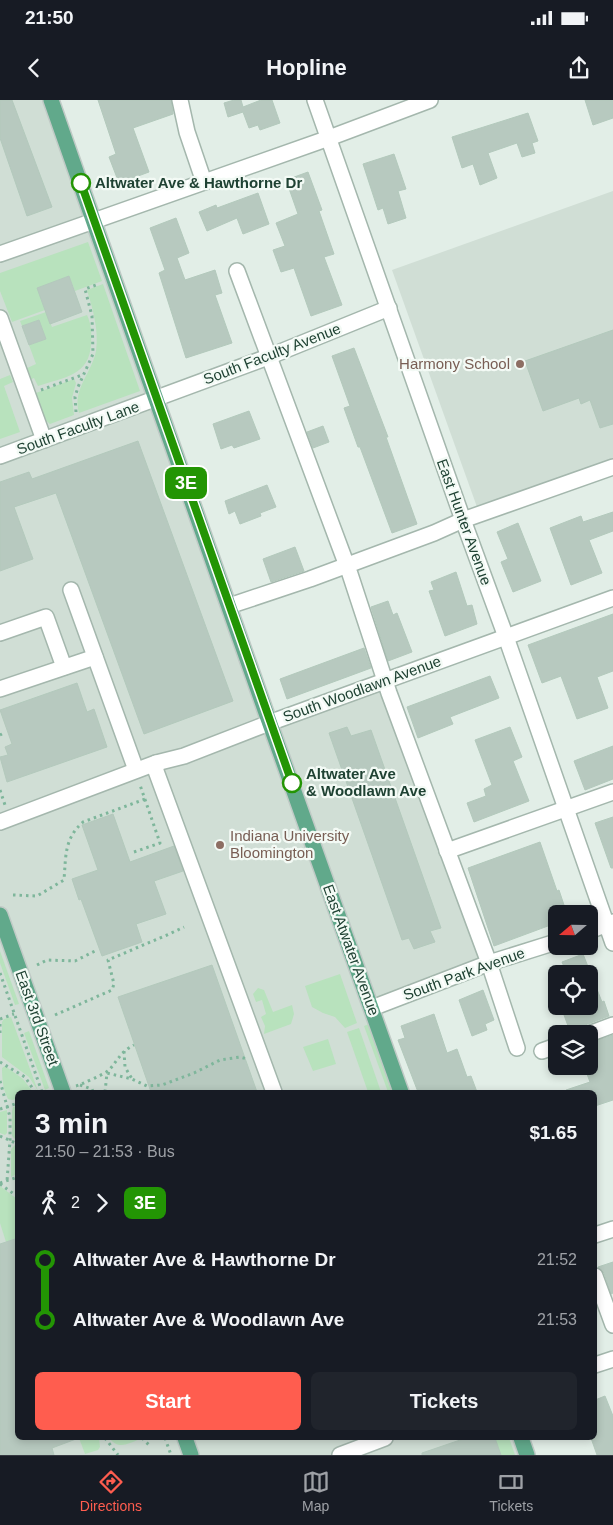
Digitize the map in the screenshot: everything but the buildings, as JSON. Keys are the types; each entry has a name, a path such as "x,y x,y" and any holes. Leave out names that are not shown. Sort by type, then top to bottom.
{"main road":[{"name":"East Atwater Avenue","path":"51,100 400,1090"},
{"name":"East 3rd Street","path":"0,915 62,1090"},
{"path":"186,1440 191,1455"},
{"path":"522,1440 527,1455"}],"street":[{"path":"180,100 187,132 204,182"},
{"name":"East Hunter Avenue","path":"315,100 506,637 565,809 610,924 613,943"},
{"path":"0,254 329,138 430,100"},
{"path":"237,271 268,357 282,387 346,565 385,681 490,964 493,979 517,1048"},
{"name":"South Faculty Avenue","path":"156,399 268,357 389,308"},
{"path":"0,318 44,440"},
{"name":"South Faculty Lane","path":"0,456 156,399"},
{"path":"230,606 613,467"},
{"path":"71,590 137,775"},
{"name":"South Woodlawn Avenue","path":"0,822 137,775 156,763 184,756 269,722 613,598"},
{"path":"0,633 46,617 64,667"},
{"path":"0,689 95,657"},
{"path":"156,763 156,771 273,1090"},
{"path":"447,851 613,792"},
{"path":"598,928 610,924"},
{"name":"South Park Avenue","path":"372,1008 548,945"},
{"path":"598,1031 613,1025"},
{"path":"597,1234 613,1228"},
{"path":"597,1281 613,1324"},
{"path":"597,1364 613,1359"},
{"path":"340,1455 380,1440"}],"path":[{"path":"76,418 76,397 82,375 94,354 92,316 85,289 104,282"},
{"path":"27,395 82,375"},
{"path":"134,852 160,843 147,798 137,775"},
{"path":"0,790 6,808"},
{"path":"13,895 38,896 64,880 68,840 75,829 83,822 147,798"},
{"path":"55,1015 112,990 114,984 108,960 184,927"},
{"path":"38,965 47,960 75,961 97,950"},
{"path":"0,973 41,1090"},
{"path":"0,1019 14,1014"},
{"path":"0,1024 0,1035"},
{"path":"105,1090 107,1073 124,1050 134,1045"},
{"path":"124,1050 126,1067 132,1079"},
{"path":"92,1090 80,1085 94,1077 107,1073 132,1079 147,1086 162,1085 194,1073 220,1060 240,1058 250,1060"},
{"path":"0,1062 25,1077 35,1090"},
{"path":"0,1081 10,1117 7,1181"},
{"path":"0,1110 15,1104"},
{"path":"0,1136 15,1142"},
{"path":"0,1183 15,1178"},
{"path":"0,1183 15,1195"},
{"path":"107,1440 118,1455"},
{"path":"144,1440 150,1446"},
{"path":"165,1440 171,1455"}],"shaded area":[{"name":"Indiana University Bloomington","path":"0,100 45,100 266,731 384,688 482,959 362,1003 392,1090 15,1090 15,1440 514,1440 519,1455 0,1455"},
{"name":"Harmony School","path":"613,191 613,459 477,507 392,270"}],"green space":[{"path":"88,242 102,281 75,291 69,276 38,288 45,310 12,322 0,291 0,273"},
{"path":"103,284 140,391 79,413 78,396 94,359 97,343 95,320 87,290"},
{"path":"46,312 52,327 87,315 91,329 90,354 81,369 74,374 38,386 34,378 29,380 25,369 36,364 29,345 46,339 39,320 22,326 20,321"},
{"path":"10,375 13,382 4,386 20,432 0,439 0,379"},
{"path":"74,379 76,383 72,398 74,415 50,424 38,406 36,393"},
{"path":"0,951 19,1004 15,1005 0,963"},
{"path":"340,974 357,1023 345,1028 335,1017 312,1007 305,986"},
{"path":"258,988 264,990 273,1012 292,1005 294,1014 291,1024 264,1034 265,1026 261,1017 266,1014 262,1000 256,1002 253,994"},
{"path":"11,1017 38,1090 29,1077 2,1057 2,1022 4,1019"},
{"path":"369,1024 392,1090 387,1090 364,1026"},
{"path":"359,1028 380,1090 367,1090 347,1032"},
{"path":"29,1031 49,1088 45,1090 24,1033"},
{"path":"328,1039 336,1064 313,1071 303,1047"},
{"path":"5,1066 23,1079 31,1090 15,1090 15,1099 8,1099 2,1068"},
{"path":"13,1107 15,1107 15,1139 12,1136"},
{"path":"7,1110 7,1133 5,1135 0,1133 0,1112"},
{"path":"15,1145 15,1175 11,1177 11,1149"},
{"path":"0,1186 15,1197 15,1239 6,1242 0,1223"},
{"path":"80,1440 99,1440 100,1447 98,1450 85,1454"},
{"path":"111,1440 137,1440 123,1445"},
{"path":"496,1440 510,1440 515,1455 501,1455"}],"bus line":[{"name":"3E","path":"81,183 292,783"}],"place":[{"name":"Altwater Ave & Hawthorne Dr","path":"81,183"},
{"name":"Harmony School","path":"520,364"},
{"name":"Altwater Ave & Woodlawn Ave","path":"292,783"},
{"name":"Indiana University Bloomington","path":"220,845"}]}
